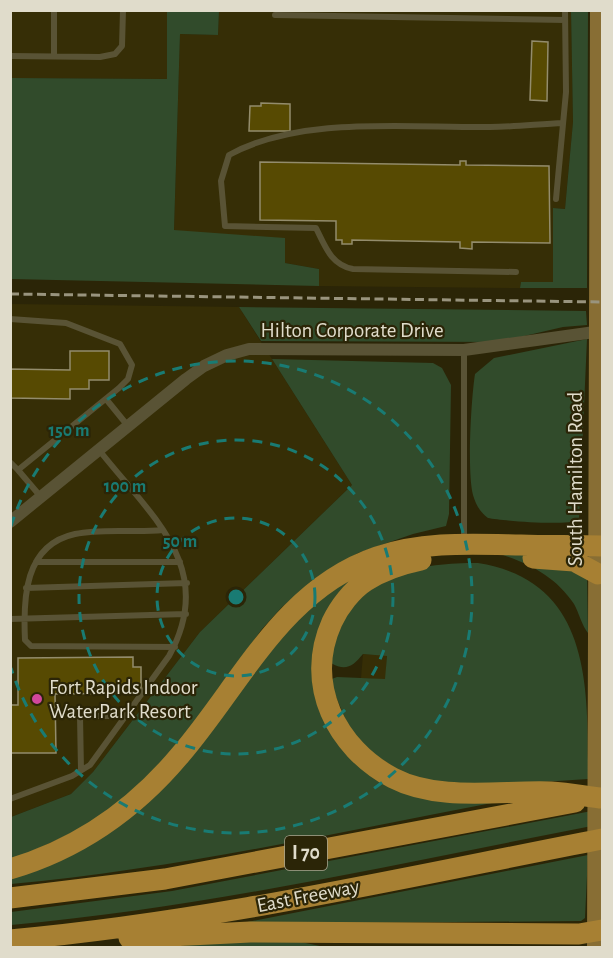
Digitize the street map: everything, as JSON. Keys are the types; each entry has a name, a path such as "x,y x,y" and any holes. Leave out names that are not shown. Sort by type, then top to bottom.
{"highway":[{"path":"10,869 44,857 85,837 116,817 154,784 182,754 268,636 306,598 349,569 399,550 464,544 600,546"},
{"path":"598,574 574,561 486,555 430,557 401,564 364,581 349,597 337,612 327,634 321,658 326,707 338,730 353,750 395,779 442,790 551,792 601,798"},
{"name":"East Freeway","path":"10,898 233,867 601,798"},
{"name":"East Freeway","path":"10,940 93,931 290,899 603,839"},
{"path":"93,931 134,938 250,932 598,936"}],"main road":[{"name":"South Hamilton Road","path":"598,936 599,10"}],"street":[{"name":"Hilton Corporate Drive","path":"10,522 204,366 227,355 249,350 464,350 603,331"}],"lane":[{"path":"54,10 54,56"},
{"path":"10,56 100,57 115,54 122,46 123,10"},
{"path":"556,199 566,92 565,10"},
{"path":"275,15 565,20"},
{"path":"516,272 345,267 329,256 316,228 225,226 221,181 229,155 248,144 330,126 493,128 563,123"},
{"path":"10,319 66,323 120,344 132,365 128,379 18,470"},
{"path":"464,350 464,544"},
{"path":"106,399 128,426"},
{"path":"10,799 72,776 90,765 175,647 186,614 187,583 176,547 99,450"},
{"path":"10,462 41,497"},
{"path":"163,530 75,534 55,542 36,562 26,588 25,640 31,646 175,647"},
{"path":"36,562 180,562"},
{"path":"26,588 187,583"},
{"path":"10,619 186,614"},
{"path":"81,770 80,716 126,716"}],"shaded area":[{"path":"11,11 167,11 167,79 11,78"},
{"path":"219,11 571,11 573,122 565,209 553,208 553,282 521,282 520,288 319,286 319,269 285,263 174,230 180,34 218,35"},
{"path":"11,304 239,307 352,485 200,632 93,772 71,794 11,817"},
{"path":"363,654 387,655 386,680 361,678"}],"green space":[{"path":"167,11 219,11 218,35 180,34 174,230 285,238 285,263 319,269 319,286 11,279 11,78 167,79"},
{"path":"571,11 588,11 587,288 520,288 521,282 553,282 553,208 565,209 573,122"},
{"path":"239,307 586,311 587,325 563,327 498,342 261,341"},
{"path":"587,339 579,520 549,523 488,518 477,505 471,484 470,436 475,374 494,358"},
{"path":"272,359 433,363 442,368 451,385 449,514 446,526 413,534 358,553 319,576 282,607 262,629 173,752 111,810 76,831 11,861 11,817 71,794 93,772 200,632 352,485"},
{"path":"493,552 566,552 587,571 588,633 574,604 558,585 538,570"},
{"path":"478,563 515,574 543,591 563,615 576,643 583,675 587,709 588,779 495,785 452,785 411,778 355,742 329,680 337,677 385,679 387,656 363,654 356,662 345,667 331,663 333,638 344,615 358,598 393,576 435,565"},
{"path":"375,570 317,655 356,759 497,802 194,860 11,884 11,876 87,844 262,652 337,584"},
{"path":"602,809 602,824 381,868 160,907 11,925 11,912 172,891"},
{"path":"588,855 585,918 581,921 237,924"},
{"path":"296,941 320,946 564,947 159,948 216,942"}],"building":[{"path":"532,41 548,42 547,101 530,100"},
{"path":"261,103 290,104 290,131 249,131 250,106 261,106"},
{"path":"460,161 466,161 466,165 549,166 550,243 472,242 472,249 460,248 460,242 352,240 352,244 342,244 342,240 336,240 336,221 260,220 260,162 460,165"},
{"path":"70,351 109,351 109,380 89,380 89,389 70,389 70,399 10,398 10,369 70,370"},
{"name":"Fort Rapids Indoor WaterPark Resort","path":"133,657 133,667 141,667 141,693 55,694 56,753 10,753 10,705 18,705 18,658"}],"railway":[{"path":"10,294 602,302"}],"place":[{"name":"Fort Rapids Indoor WaterPark Resort","path":"37,699"}]}
